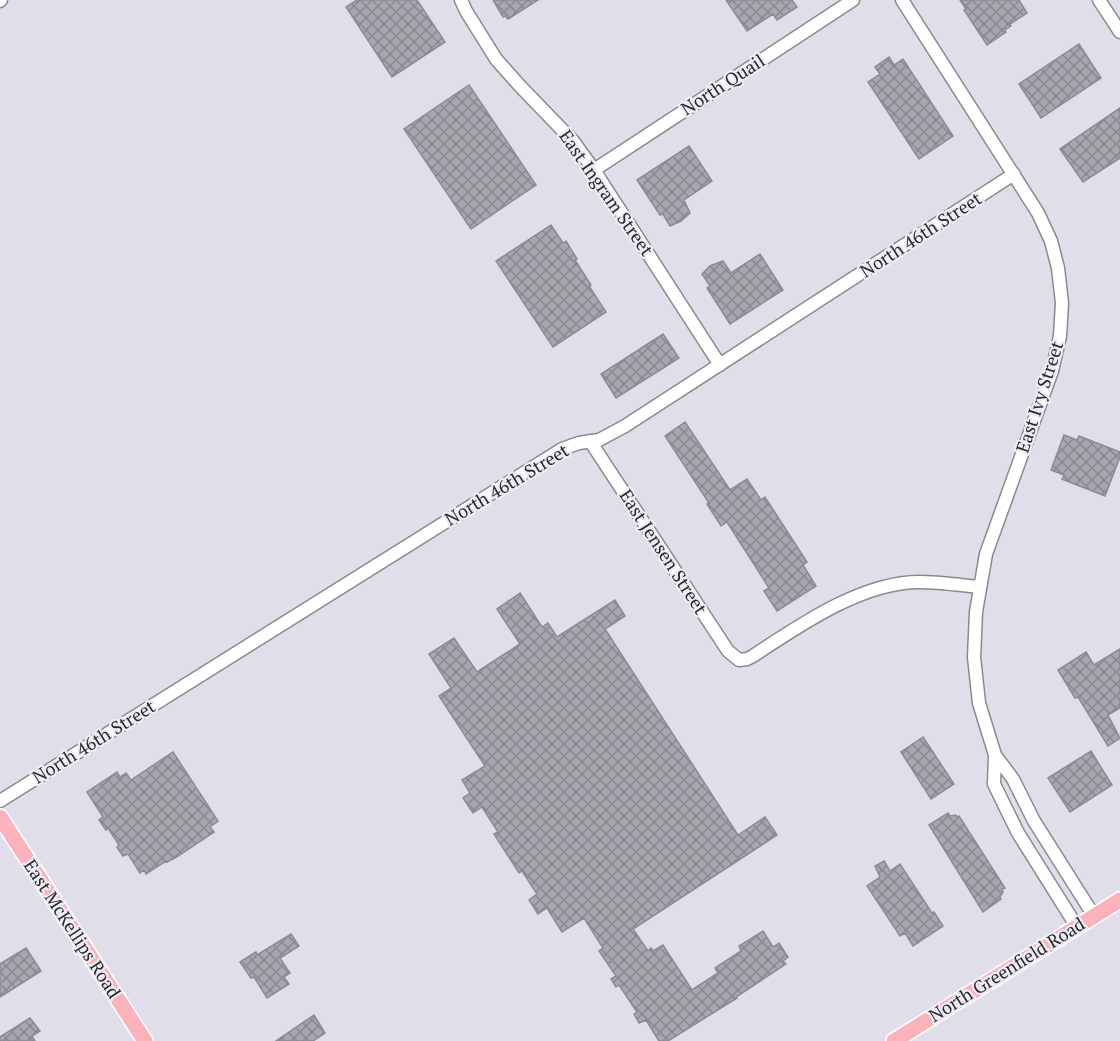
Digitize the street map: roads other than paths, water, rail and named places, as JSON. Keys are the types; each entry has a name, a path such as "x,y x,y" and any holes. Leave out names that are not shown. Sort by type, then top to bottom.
{"main road":[{"name":"East McKellips Road","path":"0,817 145,1041"},
{"name":"North Greenfield Road","path":"894,1041 1120,900"}],"street":[{"name":"East Ingram Street","path":"461,0 496,59 573,141 594,170 720,365"},
{"name":"North Quail","path":"594,170 853,0"},
{"name":"East Ivy Street","path":"902,0 1038,213 1051,241 1058,268 1062,303 1060,336 1052,371 986,554 979,586 974,638 975,675 979,704 995,755 994,784 1009,816 1077,927"},
{"path":"1099,0 1120,32"},
{"name":"North 46th Street","path":"0,801 561,449 598,440 625,426 1014,174"},
{"name":"East Jensen Street","path":"590,441 728,651 739,660 753,656 831,608 847,600 879,590 918,582 979,586"},
{"name":"East Ivy Street","path":"995,755 1013,779 1034,820 1094,916"}]}
